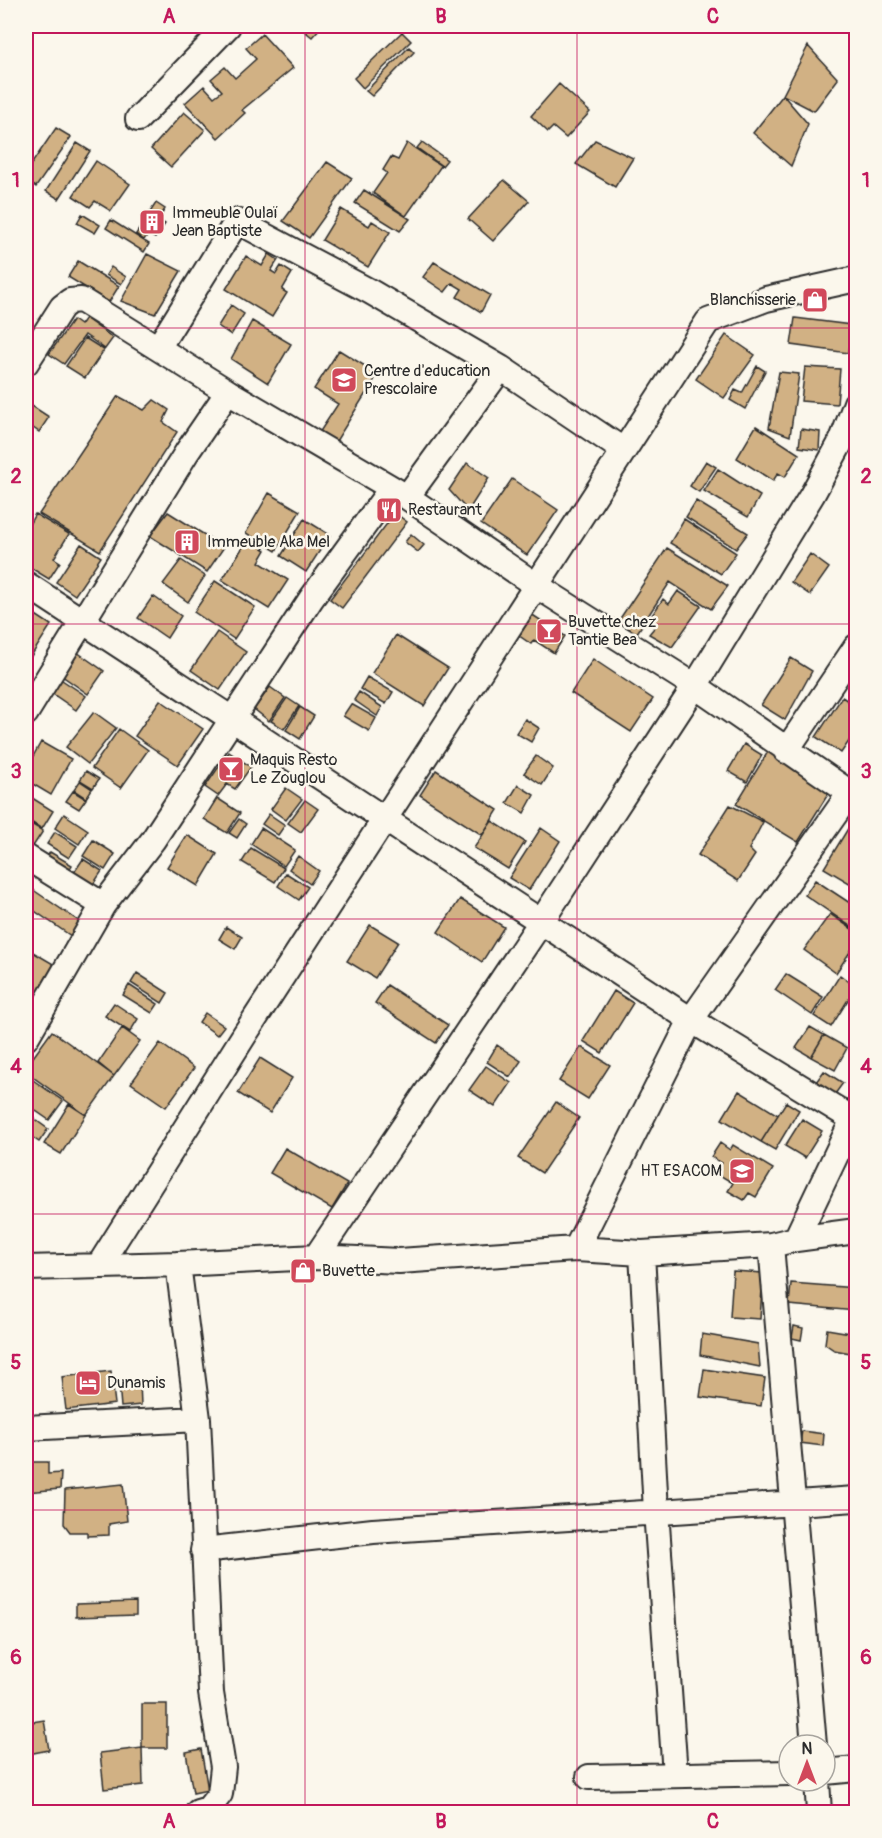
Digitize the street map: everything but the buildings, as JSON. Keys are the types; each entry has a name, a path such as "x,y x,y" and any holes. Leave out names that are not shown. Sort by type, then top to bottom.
{"street":[{"path":"138,119 228,26"},
{"path":"158,348 237,220 371,292 501,368 623,450"},
{"path":"100,1264 245,1034 708,321 766,299 856,279"},
{"path":"26,363 62,308 70,301 81,300 228,392 399,493 537,586 695,686 786,751 854,795 692,1020 576,1249"},
{"path":"26,1038 103,905 153,840 311,599 501,368"},
{"path":"26,713 187,452 228,392"},
{"path":"316,1257 541,922 695,686 812,495 856,404"},
{"path":"26,584 692,1020 855,1116 796,1239"},
{"path":"786,751 856,646"},
{"path":"26,857 103,905"},
{"path":"26,1268 316,1257 399,1261 576,1249 642,1253 771,1245 796,1239 856,1232"},
{"path":"771,1245 813,1733"},
{"path":"642,1253 656,1512 675,1774"},
{"path":"178,1264 198,1419 203,1550 209,1603 211,1693 223,1767 220,1794 208,1809 198,1812"},
{"path":"26,1428 198,1419"},
{"path":"203,1550 373,1531 856,1499"},
{"path":"837,1771 856,1769"},
{"path":"589,1777 777,1773"},
{"path":"818,1793 819,1812"}],"place":[{"name":"Immeuble Oulaï Jean Baptiste","path":"152,222"},
{"name":"Blanchisserie","path":"815,300"},
{"name":"Centre d'education Prescolaire","path":"344,380"},
{"name":"Restaurant","path":"389,510"},
{"name":"Immeuble Aka Mel","path":"187,542"},
{"name":"Buvette chez Tantie Bea","path":"549,631"},
{"name":"Maquis Resto Le Zouglou","path":"231,769"},
{"name":"HT ESACOM","path":"742,1171"},
{"name":"Buvette","path":"303,1271"},
{"name":"Dunamis","path":"88,1383"}]}
